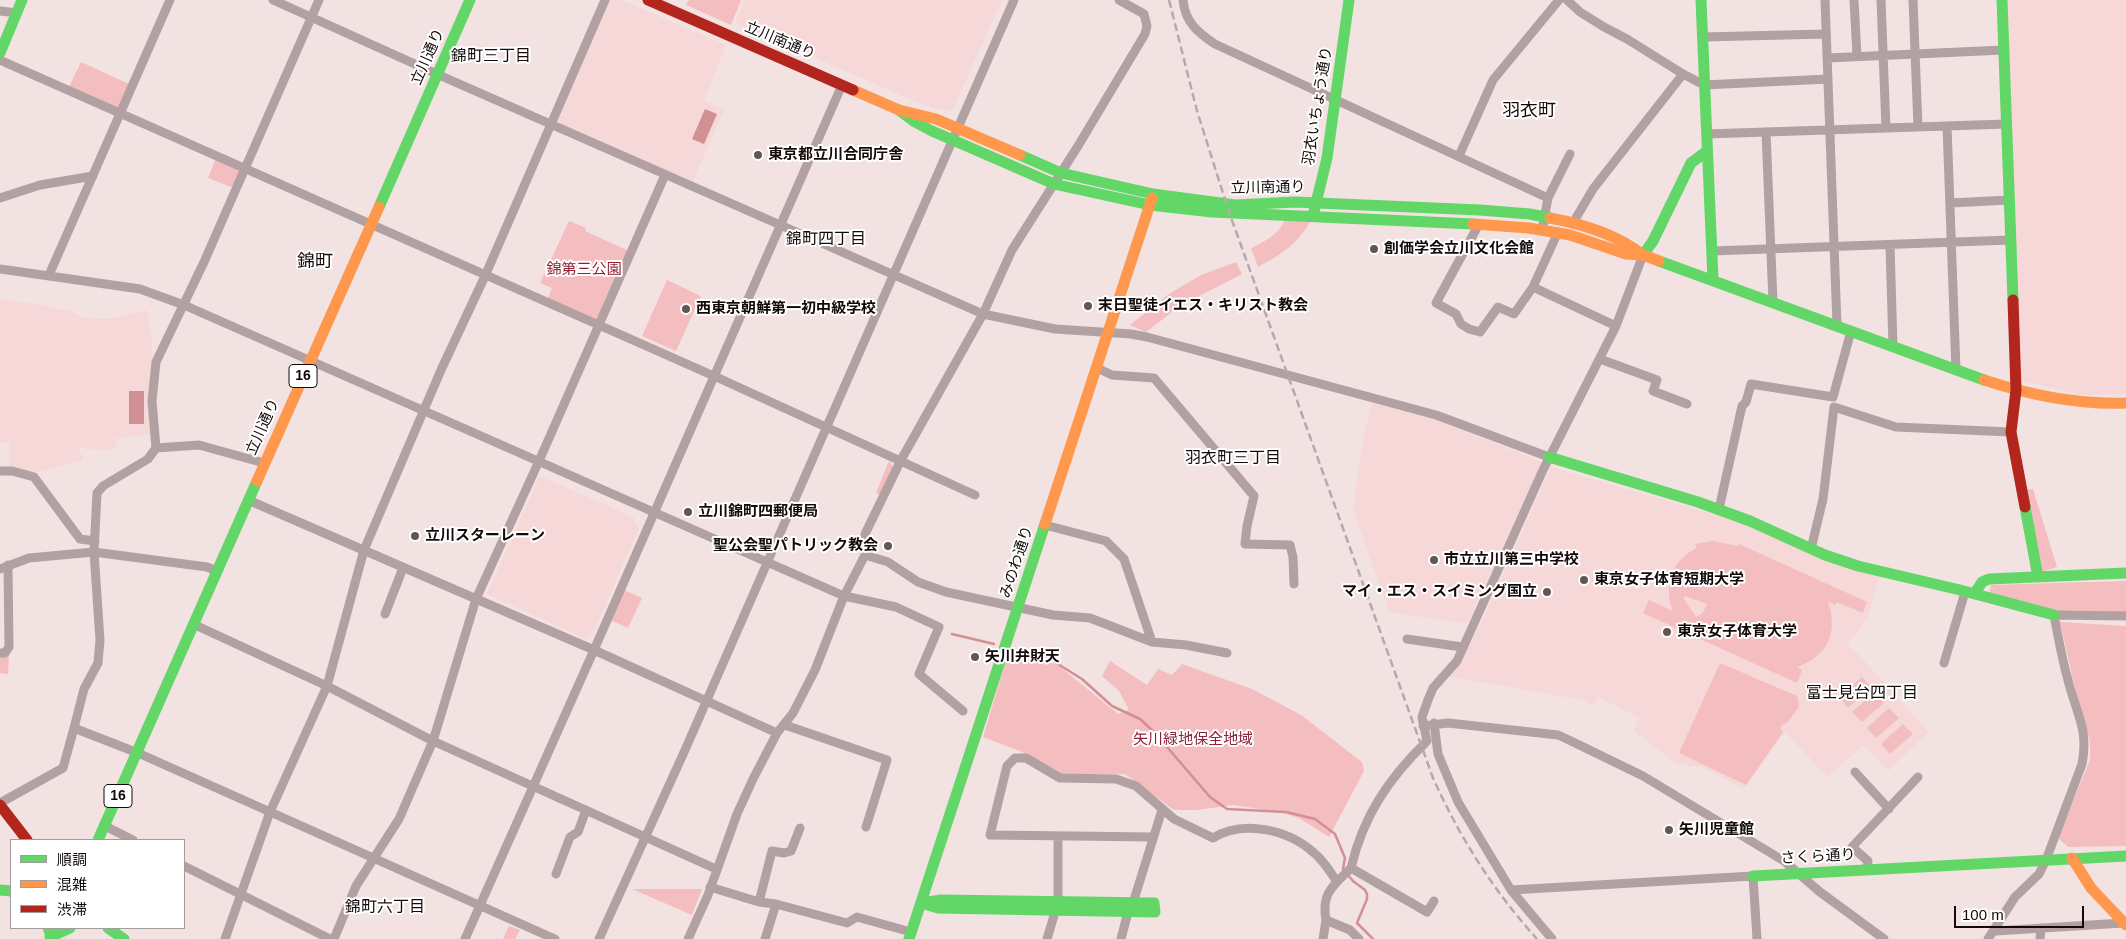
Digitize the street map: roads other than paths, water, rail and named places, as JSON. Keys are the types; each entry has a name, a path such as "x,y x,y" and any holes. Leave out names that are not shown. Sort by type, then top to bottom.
{"street":[{"path":"0,53 22,0"},
{"path":"49,275 170,0"},
{"path":"273,0 983,314 1055,329 1109,332 1146,337 1436,415 1584,470 1720,509 1811,549 1852,564 1970,593 2036,613 2126,616"},
{"path":"26,839 0,804 62,768 84,689 98,663 100,640 94,552 97,493 103,486 148,459 156,448 152,401 156,362 184,305 319,0"},
{"name":"立川通り","path":"98,839 470,0"},
{"path":"225,939 270,812 327,686 364,550 441,370 485,276 605,0"},
{"name":"立川南通り","path":"648,0 900,110 936,119 1061,173 1152,200 1235,205 1316,202 1480,210 1544,216 1573,222 1602,232 1629,244 1643,255"},
{"path":"599,939 707,700 1014,0"},
{"path":"688,939 710,887 737,814 777,733 793,713 815,670 844,596 865,555 865,534 901,460 983,314 1012,250 1145,34 1148,26 1144,14 1119,0"},
{"path":"1183,0 1188,21 1197,32 1215,44 1308,89 1335,99 1548,198"},
{"name":"羽衣いちょう通り","path":"1314,216 1327,158 1349,0"},
{"path":"1459,156 1493,80 1559,0"},
{"path":"1567,0 1580,12 1604,27 1683,74 1704,84 1828,79"},
{"path":"1701,0 1713,280"},
{"path":"1825,0 1836,325"},
{"path":"1854,0 1857,56"},
{"path":"1881,0 1886,128"},
{"path":"1913,0 1918,127"},
{"path":"2002,0 2016,390 2011,432 2038,577"},
{"path":"0,11 16,13"},
{"path":"1703,37 1826,34"},
{"path":"1827,58 2004,50"},
{"path":"0,60 714,376 975,495"},
{"path":"1573,222 1593,190 1683,74"},
{"path":"465,939 842,84"},
{"name":"立川南通り","path":"900,110 915,122 952,140 1054,184 1212,212 1479,224 1558,232 1626,254 1643,255 1986,381 2043,397 2070,401 2126,403"},
{"path":"1707,134 2006,124"},
{"path":"1948,126 1956,370"},
{"path":"1766,132 1773,302"},
{"path":"1323,939 1326,920 1323,906 1330,889 1351,869 1359,838 1372,809 1395,774 1427,741 1423,726 1423,710 1433,688 1457,661 1549,457 1616,326 1643,255 1653,241 1691,164 1697,157 1707,151"},
{"path":"1542,230 1548,198 1570,154"},
{"path":"185,867 332,939 356,886 399,819 433,742 476,599 665,174"},
{"path":"0,198 40,185 93,176"},
{"name":"みのわ通り","path":"910,936 1152,200"},
{"path":"1950,203 2009,200"},
{"path":"1479,224 1436,303 1456,314 1461,324 1469,330 1480,332 1498,307 1514,314 1533,287 1558,232"},
{"path":"1712,251 2010,240"},
{"path":"1890,244 1893,348"},
{"path":"0,269 140,289 184,305 844,596 896,608 939,627 919,674 963,711"},
{"path":"1533,287 1616,326"},
{"path":"1720,509 1742,406 1746,402 1751,384 1833,397 1851,330"},
{"path":"1600,359 1657,380 1653,392 1686,404"},
{"path":"1097,368 1112,375 1154,378 1254,496 1245,544 1290,545 1293,557 1294,584"},
{"path":"1811,549 1823,499 1834,407 1896,427 2011,432"},
{"path":"156,448 200,446 264,463"},
{"path":"0,471 18,472 34,477 80,538 95,541"},
{"path":"248,500 594,650 777,733"},
{"path":"1045,525 1106,541 1124,559 1152,642"},
{"path":"0,652 5,653 9,647 4,567 29,558 94,552 207,567 217,571"},
{"path":"865,555 888,562 918,582 933,588 1053,615 1090,618 1152,642 1186,645 1228,653"},
{"path":"386,614 403,568"},
{"path":"1944,663 1970,593 1982,582 2126,573"},
{"path":"1988,939 1995,931 2015,897 2039,874 2080,771 2085,748 2084,733 2068,681 2054,615"},
{"path":"193,624 327,686 433,742 716,869"},
{"path":"1407,639 1462,647"},
{"path":"1423,726 1448,723 1558,735 1569,740 1643,776 1784,861 1820,892 1884,939"},
{"path":"1434,724 1438,754 1458,802 1511,890 1552,939"},
{"path":"785,725 887,760 866,827"},
{"path":"74,728 138,753 555,939"},
{"path":"1152,837 990,835 1008,766 1015,758 1026,758 1060,778 1116,779 1136,786 1162,810 1213,838 1230,829 1264,828 1291,839 1312,851 1340,879"},
{"path":"1855,772 1889,809"},
{"path":"1867,869 1868,861 1852,846 1889,809 1918,776"},
{"path":"556,874 570,837 578,832 586,810"},
{"path":"1121,939 1162,810"},
{"path":"105,826 131,839"},
{"path":"759,902 772,851 784,853 791,851 800,828"},
{"path":"1047,939 1057,907 1058,836"},
{"name":"さくら通り","path":"1511,890 2126,856"},
{"path":"2072,858 2091,888 2124,924"},
{"path":"1351,869 1427,912 1434,901"},
{"path":"1753,876 1757,939"},
{"path":"710,887 759,902 776,904 847,923 857,917 910,936"},
{"path":"921,903 941,900 1057,907 1131,908"},
{"path":"765,939 776,904"},
{"path":"1326,920 1350,930 1359,939"},
{"path":"1995,931 2124,924"},
{"path":"2040,939 2041,928"},
{"path":"50,933 66,929"},
{"path":"109,929 124,939"}],"waterway":[{"path":"952,634 994,644"},
{"path":"1024,651 1045,656 1082,679 1112,706 1140,719 1155,733 1210,797 1227,809 1286,812 1315,819 1335,834 1345,858 1343,869 1367,894 1367,899 1357,923 1373,939"}],"railway":[{"path":"1169,0 1197,111 1229,212 1433,778 1454,822 1479,863 1506,902 1537,939"}],"place":[{"name":"東京都立川合同庁舎","path":"758,155"},
{"name":"創価学会立川文化会館","path":"1374,249"},
{"name":"末日聖徒イエス・キリスト教会","path":"1088,306"},
{"name":"西東京朝鮮第一初中級学校","path":"686,309"},
{"name":"立川錦町四郵便局","path":"688,512"},
{"name":"立川スターレーン","path":"415,536"},
{"name":"聖公会聖パトリック教会","path":"888,546"},
{"name":"市立立川第三中学校","path":"1434,560"},
{"name":"東京女子体育短期大学","path":"1584,580"},
{"name":"マイ・エス・スイミング国立","path":"1547,592"},
{"name":"東京女子体育大学","path":"1667,632"},
{"name":"矢川弁財天","path":"975,657"},
{"name":"矢川児童館","path":"1669,830"}],"district":[{"name":"錦町三丁目","path":"491,57"},
{"name":"羽衣町","path":"1529,111"},
{"name":"錦町四丁目","path":"826,240"},
{"name":"錦町","path":"315,262"},
{"name":"羽衣町三丁目","path":"1233,459"},
{"name":"富士見台四丁目","path":"1862,694"},
{"name":"錦町六丁目","path":"385,908"}],"park label":[{"name":"錦第三公園","path":"584,270"},
{"name":"矢川緑地保全地域","path":"1193,740"}]}
